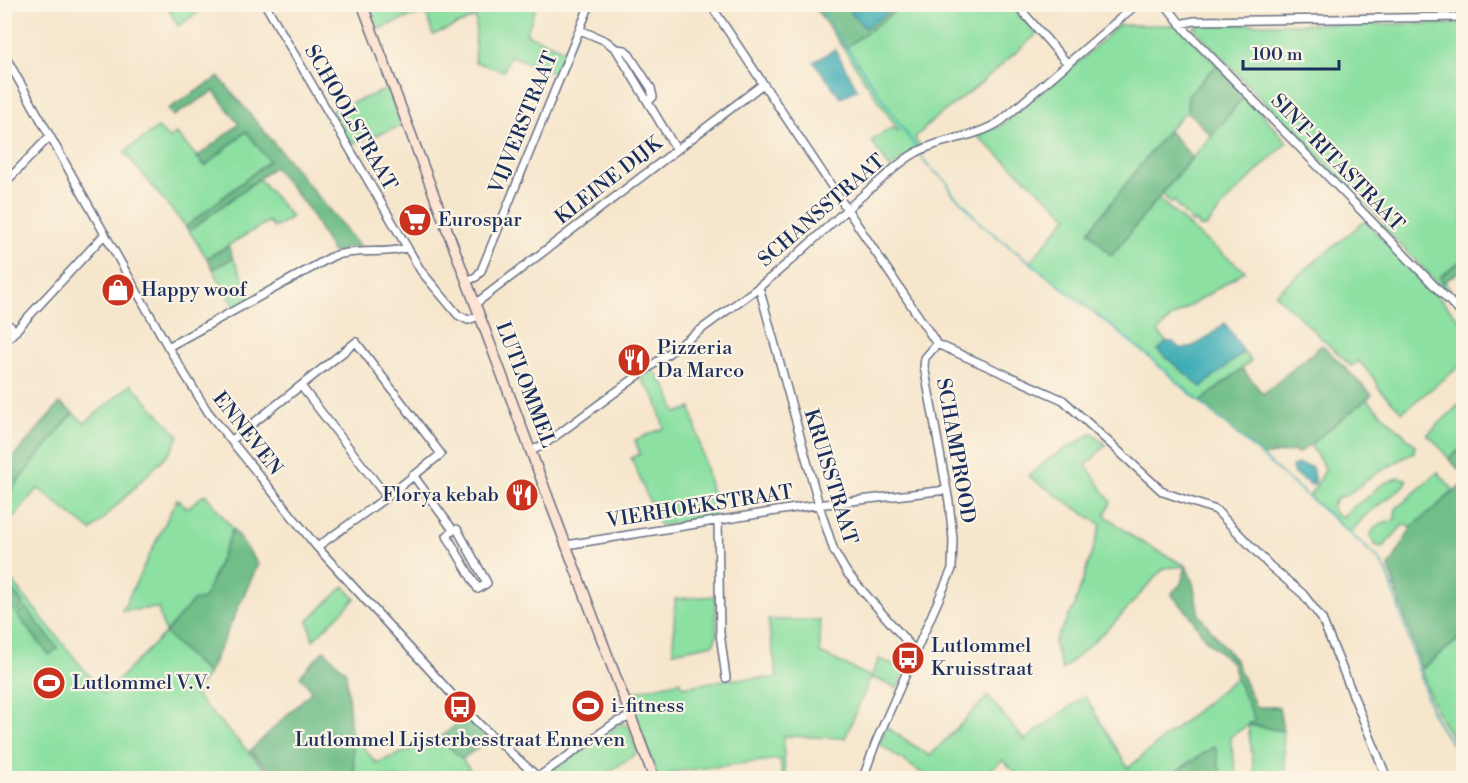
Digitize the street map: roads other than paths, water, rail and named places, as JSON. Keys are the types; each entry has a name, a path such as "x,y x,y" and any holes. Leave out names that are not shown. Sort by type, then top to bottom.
{"main road":[{"name":"LUTLOMMEL","path":"362,4 654,778"}],"street":[{"name":"SCHOOLSTRAAT","path":"265,4 421,271 459,315 468,320 479,316"},
{"name":"VIJVERSTRAAT","path":"466,280 476,277 481,271 590,4"},
{"path":"710,4 937,344 1063,400 1163,492 1216,510 1270,566 1315,607 1325,626 1387,778"},
{"path":"1016,4 1068,64"},
{"name":"SCHANSSTRAAT","path":"530,451 542,446 785,267 847,209 918,151 978,133 993,126 1137,4"},
{"name":"SINT-RITASTRAAT","path":"1165,4 1180,24 1464,316"},
{"path":"1180,24 1194,21 1464,17"},
{"path":"580,30 606,41 616,49 676,149"},
{"name":"ENNEVEN","path":"4,54 197,396 317,547 480,725 538,778"},
{"name":"KLEINE DIJK","path":"475,303 763,84"},
{"path":"4,184 50,136"},
{"path":"4,343 105,234"},
{"path":"168,347 333,256 347,251 407,248"},
{"name":"KRUISSTRAAT","path":"759,287 819,505 839,564 916,652"},
{"path":"4,321 16,331"},
{"path":"232,440 356,342 441,454 317,547"},
{"name":"SCHAMPROOD","path":"863,778 876,742 952,569 953,539 947,490 924,366 925,358 937,344"},
{"path":"301,386 387,496"},
{"path":"413,475 453,530 457,529 487,583 478,589 447,536 453,530"},
{"name":"VIERHOEKSTRAAT","path":"566,545 819,505 947,490"},
{"path":"718,521 718,599 726,678"},
{"path":"538,778 616,722 630,717"}],"water":[{"path":"855,4 898,5 865,28 852,14 851,9"},
{"path":"835,49 857,89 841,98 814,62"},
{"path":"1225,323 1244,352 1201,387 1158,350 1167,342 1173,342 1179,348 1192,346 1204,340"},
{"path":"1297,464 1312,467 1315,483 1311,485 1294,474 1292,467"}],"waterway":[{"path":"817,4 917,149"},
{"path":"920,154 927,165 947,182 952,193 980,223 1141,350 1378,558 1388,574 1432,712 1444,733 1464,759"}],"place":[{"name":"Eurospar","path":"415,220"},
{"name":"Happy woof","path":"118,290"},
{"name":"Pizzeria Da Marco","path":"634,360"},
{"name":"Florya kebab","path":"522,495"},
{"name":"Lutlommel Kruisstraat","path":"908,658"},
{"name":"Lutlommel V.V.","path":"49,683"},
{"name":"i-fitness","path":"588,706"},
{"name":"Lutlommel Lijsterbesstraat Enneven","path":"460,707"}]}
